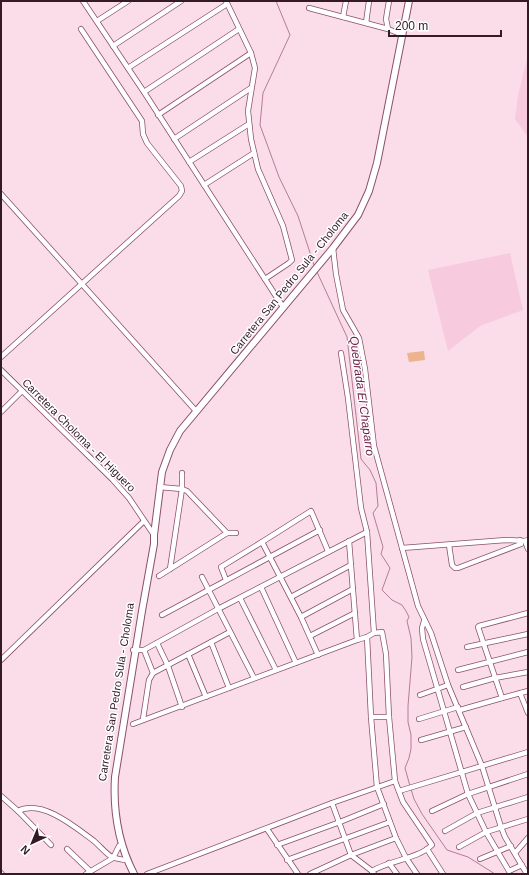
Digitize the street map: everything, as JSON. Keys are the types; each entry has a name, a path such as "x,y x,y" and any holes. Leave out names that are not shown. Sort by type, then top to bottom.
{"main road":[{"name":"Carretera San Pedro Sula - Choloma","path":"131,874 124,860 115,826 111,787 150,550 154,536 162,472 170,450 180,431 319,266 358,214 369,191 377,162 409,1"},
{"name":"Carretera San Pedro Sula - Choloma","path":"134,650 114,785 115,804 122,846 134,874"}],"street":[{"path":"83,1 144,92 283,307"},
{"path":"97,22 128,1"},
{"path":"113,46 181,1"},
{"path":"343,17 346,1"},
{"path":"366,23 369,1"},
{"path":"388,29 386,19 389,1"},
{"path":"128,68 227,2 251,53 255,68 248,111 251,139 258,169 283,226 292,260 265,279"},
{"path":"309,8 388,29 403,35"},
{"path":"1,357 179,196 182,191 181,186 147,143 143,134 142,121 81,29"},
{"path":"144,92 239,29"},
{"path":"158,115 251,53"},
{"path":"174,139 251,88"},
{"path":"189,162 250,124"},
{"path":"204,185 254,153"},
{"path":"1,194 196,411"},
{"path":"333,248 343,310 359,338 365,369 374,446 415,598 424,621 431,632 448,685 459,708 482,766 501,827 515,853 525,866 527,874"},
{"path":"341,353 361,508 367,532 374,633"},
{"name":"Carretera Choloma - El Higuero","path":"1,370 112,479 129,498 154,536"},
{"path":"1,412 22,391"},
{"path":"170,569 182,489 182,473"},
{"path":"159,487 182,489 187,491 227,533"},
{"path":"226,580 221,567 311,511 328,551"},
{"path":"1,660 144,521"},
{"path":"162,615 320,530"},
{"path":"134,650 144,650 218,609 367,532"},
{"path":"159,576 227,533 236,533"},
{"path":"402,548 524,540"},
{"path":"449,545 452,565 455,568 458,568 521,544 524,540"},
{"path":"524,540 528,549"},
{"path":"349,541 357,640"},
{"path":"262,542 301,616 318,655"},
{"path":"291,597 351,565"},
{"path":"202,577 254,678"},
{"path":"261,587 296,663"},
{"path":"301,616 353,589"},
{"path":"240,598 276,670"},
{"path":"310,636 355,613"},
{"path":"502,698 478,629 479,626 528,613"},
{"path":"424,621 422,628 423,639 468,794 486,832 509,871 525,866"},
{"path":"143,719 149,680 153,672 168,666 230,632"},
{"path":"133,724 380,632 383,634 388,674 389,717 396,781 403,802 432,844 431,847 406,858 389,863 373,873 351,855 332,803"},
{"path":"467,647 528,634"},
{"path":"368,637 371,717 377,787 396,838 406,858 417,874"},
{"path":"211,642 229,688"},
{"path":"157,643 168,666 182,707"},
{"path":"144,650 153,672"},
{"path":"458,670 528,652"},
{"path":"188,654 206,696"},
{"path":"463,687 495,678 528,672"},
{"path":"420,695 448,685"},
{"path":"419,719 444,711 528,691"},
{"path":"520,693 528,713"},
{"path":"371,717 389,717"},
{"path":"421,740 466,727"},
{"path":"399,791 528,752"},
{"path":"432,811 468,794 528,774"},
{"path":"147,874 332,803 396,781"},
{"path":"1,796 51,845"},
{"path":"445,831 477,813 528,797"},
{"path":"277,845 384,804"},
{"path":"18,811 23,808 34,807 47,810 58,816 94,842 113,858 124,860"},
{"path":"459,847 486,832 528,819"},
{"path":"287,860 390,822"},
{"path":"267,829 298,874"},
{"path":"310,874 351,855 396,838"},
{"path":"515,853 528,838"},
{"path":"67,849 88,873 113,858 120,846"},
{"path":"480,859 511,846"},
{"path":"427,849 443,874"},
{"path":"389,863 397,874"}],"shaded area":[{"path":"528,55 528,137 515,119 518,96"},
{"path":"510,253 523,310 480,326 448,351 428,270"},
{"path":"424,351 425,360 409,362 407,353"}],"waterway":[{"name":"Quebrada El Chaparro","path":"276,1 290,35 263,93 260,125 279,177 298,216 314,265"},
{"name":"Quebrada El Chaparro","path":"317,272 347,337 361,459 370,470 376,483 378,506 373,513 383,547 381,554 390,568 382,590 392,600 402,605 409,617 407,621 411,638 412,657 408,722 411,735 411,749 405,768 410,786"},
{"name":"Quebrada El Chaparro","path":"411,789 414,799 422,814 447,850 468,857 495,874"}]}
